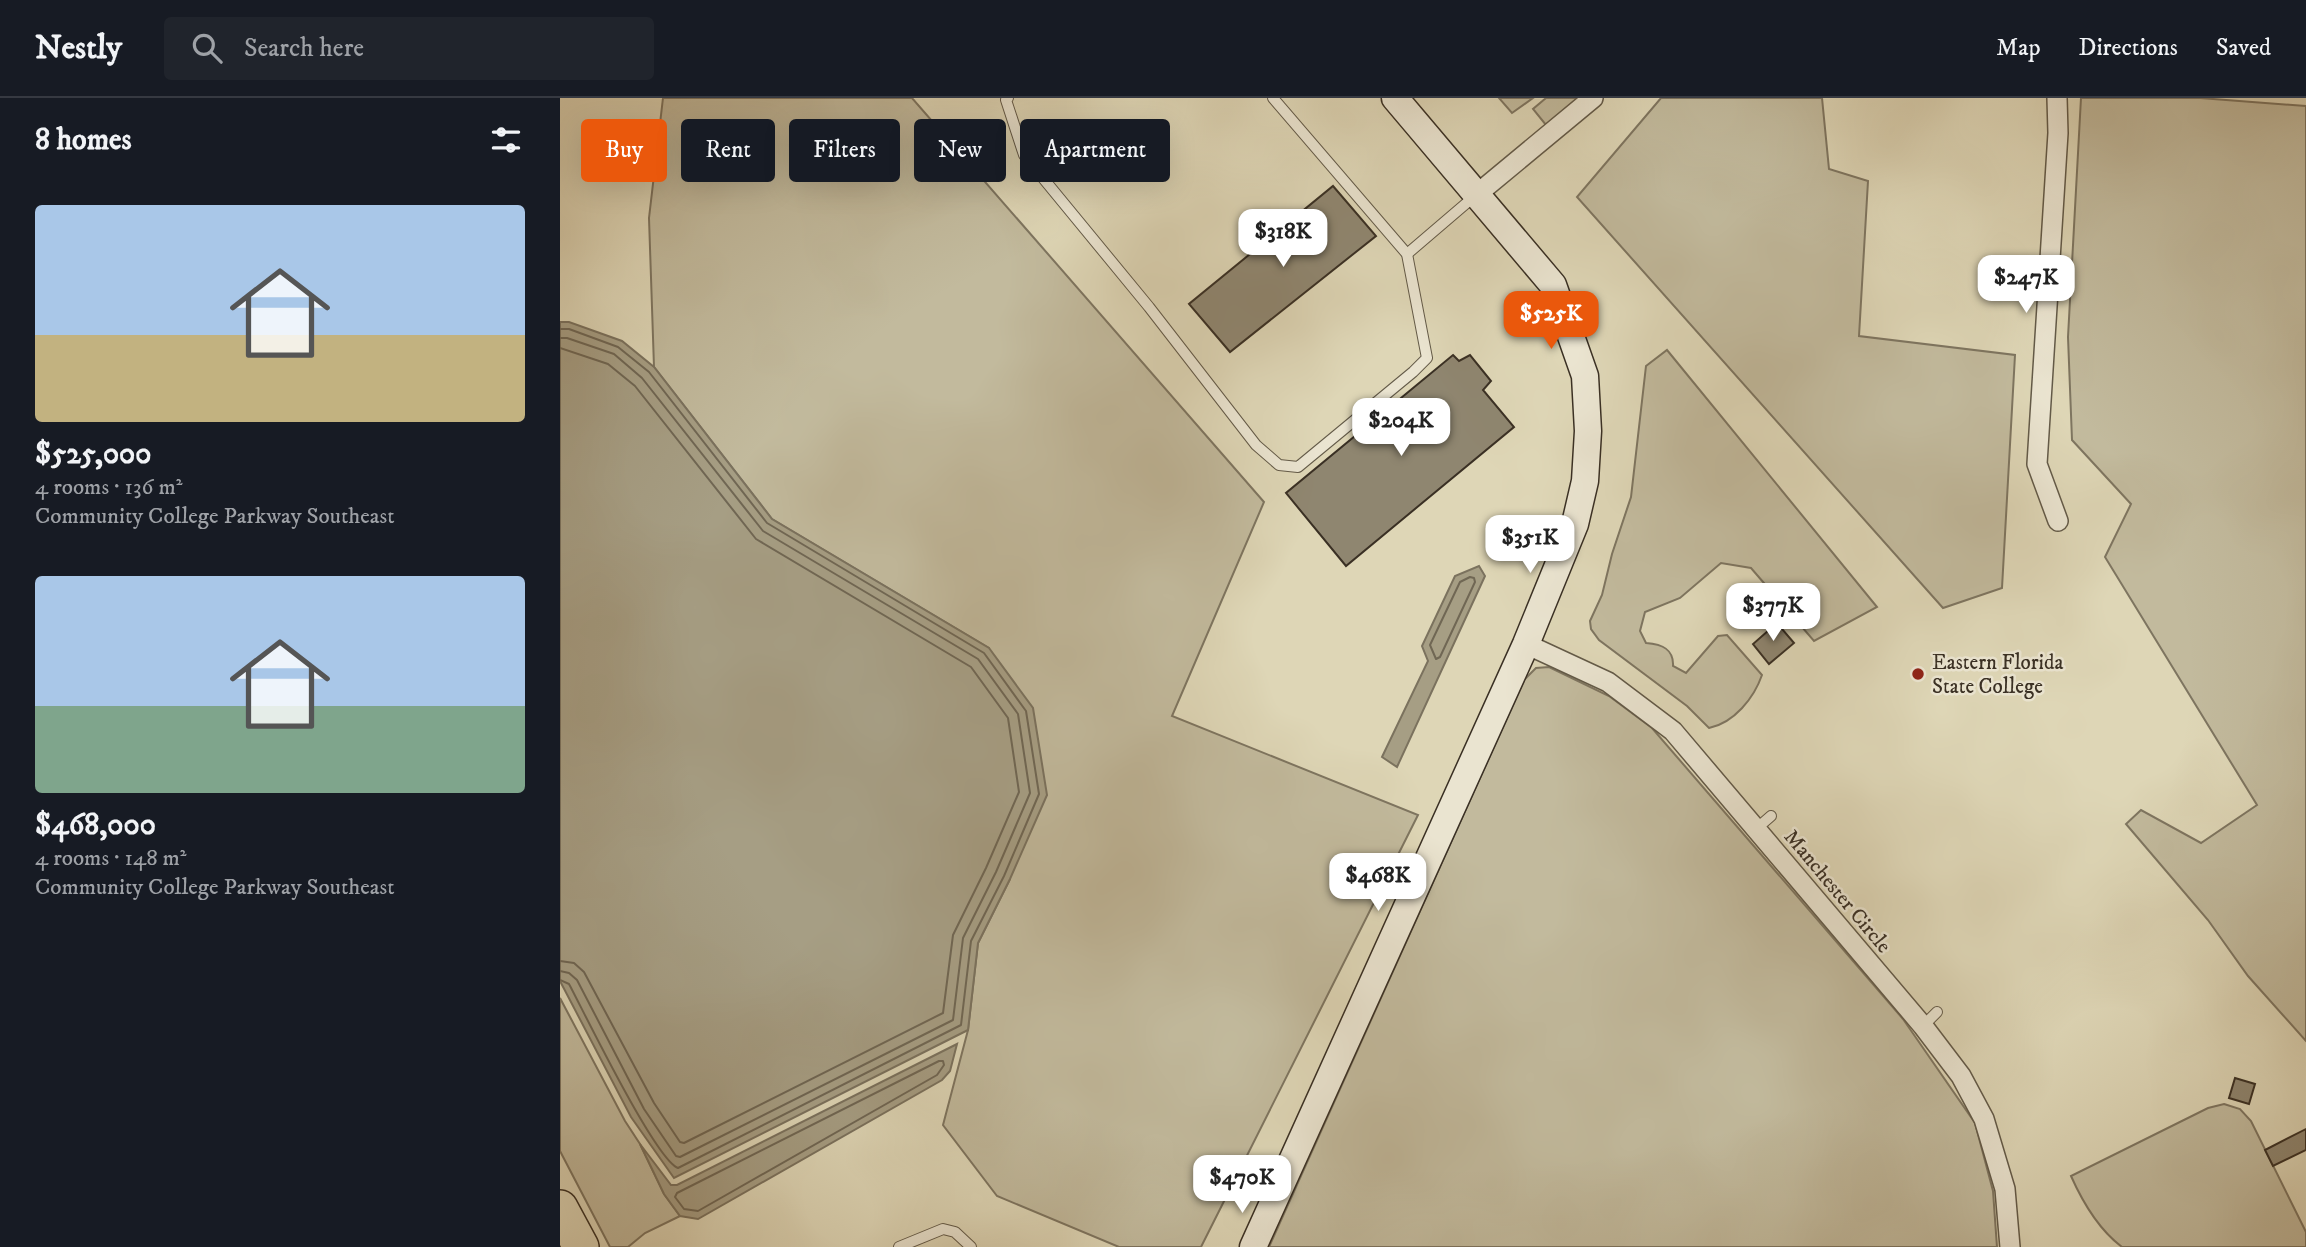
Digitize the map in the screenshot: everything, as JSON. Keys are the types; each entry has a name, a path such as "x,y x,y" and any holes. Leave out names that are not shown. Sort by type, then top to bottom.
{"highway":[{"path":"560,1208 581,1247"}],"street":[{"path":"1253,1247 1526,644 1560,565 1578,513 1585,481 1588,431 1585,376 1553,285 1395,98"},
{"path":"1476,195 1593,98"},
{"path":"2057,98 2058,133 2037,464 2058,521"},
{"name":"Manchester Circle","path":"1526,644 1608,681 1673,731 1763,822 1930,1019 1984,1119 2005,1189 2010,1247"}],"lane":[{"path":"1008,98 1006,100 1024,155 1149,307 1256,445 1279,465 1298,467 1427,358 1407,254 1273,98"},
{"path":"1407,254 1476,195"},
{"path":"899,1247 943,1229 955,1231 971,1247"}],"shaded area":[{"path":"663,98 912,98 930,119 914,119 914,182 985,182 1264,502 1172,716 1418,815 1201,1247 1119,1247 997,1196 943,1125 968,1030 978,943 1010,879 989,648 772,519 654,367 649,218 653,182 667,182 667,119 661,119"},
{"path":"1499,98 1533,98 1512,113"},
{"path":"1546,98 1579,98 1546,125 1533,109"},
{"path":"1661,98 1822,98 1829,169 1868,181 1859,336 2015,355 2002,588 1943,608 1577,197"},
{"path":"2081,98 2200,98 2306,106 2306,1041 2248,976 2208,920 2126,824 2141,810 2201,843 2257,805 2105,557 2131,504 2072,440 2068,337"},
{"path":"1667,350 1877,607 1814,641 1751,568 1721,563 1680,598 1645,612 1640,631 1646,643 1666,648 1673,660 1673,666 1686,673 1718,636 1727,635 1762,675 1748,701 1735,715 1709,728 1687,706 1599,640 1591,629 1590,621 1602,595 1631,497 1646,366"},
{"path":"1549,667 1609,696 1652,728 1903,1019 1975,1123 1993,1191 1997,1247 1269,1247 1524,680 1536,668"},
{"path":"560,998 625,1121 640,1144 664,1194 680,1216 645,1233 628,1247 610,1247 560,1151"},
{"path":"2224,1104 2240,1109 2251,1121 2306,1232 2306,1247 2122,1247 2092,1215 2071,1176 2208,1108"}],"water":[{"path":"560,322 569,322 622,341 654,367 772,519 989,648 1033,708 1047,795 978,943 968,1030 674,1178 631,1117 560,981"},
{"path":"1479,566 1485,576 1397,767 1382,757 1428,661 1422,646 1455,576"},
{"path":"957,1044 950,1071 942,1080 698,1219 680,1216 664,1194 640,1144 671,1185 677,1185"}],"building":[{"path":"1333,186 1376,236 1230,352 1189,304"},
{"path":"1453,355 1459,361 1470,355 1491,381 1483,390 1514,427 1346,566 1286,493"},
{"path":"1777,623 1794,643 1769,664 1753,644"},
{"path":"2235,1078 2255,1084 2249,1104 2229,1098"},
{"path":"2306,1129 2306,1150 2273,1166 2265,1150"}],"place":[{"name":"Eastern Florida State College","path":"1918,674"}]}
